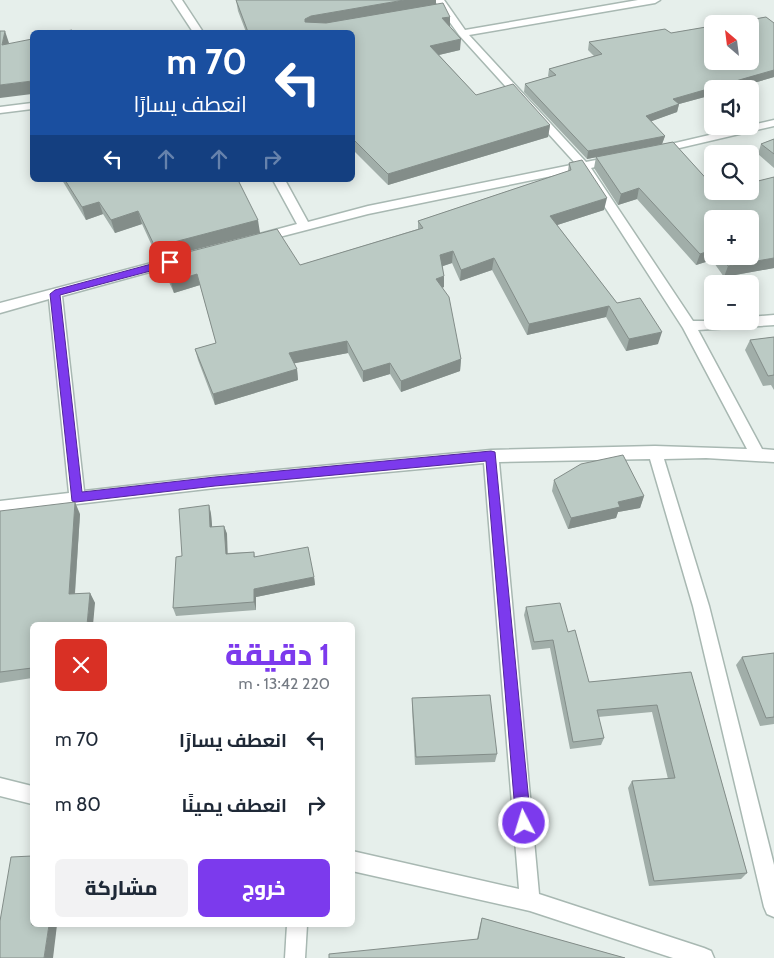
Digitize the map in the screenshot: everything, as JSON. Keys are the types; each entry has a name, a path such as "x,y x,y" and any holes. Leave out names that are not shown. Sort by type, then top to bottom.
{"street":[{"path":"177,0 197,30"},
{"path":"462,33 655,0"},
{"path":"439,7 584,166 689,326 758,455"},
{"path":"0,110 30,106"},
{"path":"647,152 774,123"},
{"path":"247,241 431,196 629,156"},
{"path":"280,182 304,226"},
{"path":"0,308 189,257"},
{"path":"55,294 76,498"},
{"path":"689,326 774,320"},
{"path":"0,507 215,482 491,456 656,452 706,452 774,456"},
{"path":"656,452 703,615 734,736 774,907"},
{"path":"491,456 530,901"},
{"path":"0,788 30,795"},
{"path":"355,862 530,901 704,958"},
{"path":"295,958 297,927"}],"building":[{"path":"236,0 404,0 311,16 305,19 305,22 326,23 443,3 450,17 442,18 461,39 430,46 476,95 513,84 550,125 388,174 355,141 355,30 247,30"},
{"path":"766,17 774,23 774,70 739,80 704,80 704,90 673,99 679,104 646,116 665,136 588,151 525,84 556,75 549,69 602,54 589,42 665,29 671,33 704,27 704,70 759,70 759,18"},
{"path":"0,31 5,31 2,45 30,39 30,81 0,85"},
{"path":"774,139 774,154 761,144"},
{"path":"673,142 704,176 704,200 759,200 759,181 774,177 774,258 759,261 759,210 704,210 704,253 700,254 639,188 621,194 596,157"},
{"path":"582,160 607,198 550,216 617,303 640,298 662,332 629,339 609,306 529,324 494,258 461,270 453,251 440,255 444,276 436,279 449,297 461,359 401,381 390,363 363,371 347,341 289,353 297,369 213,394 195,349 216,343 197,274 171,282 161,259 277,229 300,265 423,228 418,221 571,170 569,163"},
{"path":"66,182 239,182 258,220 155,247 138,211 111,220 99,202 82,207"},
{"path":"774,337 774,375 768,376 750,340"},
{"path":"623,455 644,496 618,502 620,507 571,518 554,480 581,464"},
{"path":"75,502 69,594 90,593 87,622 30,622 30,668 0,672 0,511"},
{"path":"209,505 210,527 224,526 226,554 254,552 254,557 308,547 314,577 254,589 254,602 173,608 176,557 182,556 179,509"},
{"path":"560,603 568,632 575,630 589,682 691,672 747,873 654,881 632,781 675,778 657,705 597,710 604,738 573,742 553,640 534,642 526,607"},
{"path":"774,653 774,717 766,718 742,657"},
{"path":"490,695 497,754 416,757 412,698"},
{"path":"30,856 30,927 49,927 44,958 0,958 0,921 11,857"},
{"path":"482,918 625,958 329,958 329,954 478,939"}],"route":[{"path":"170,262 55,294 76,498 215,482 491,456 524,823"}]}
